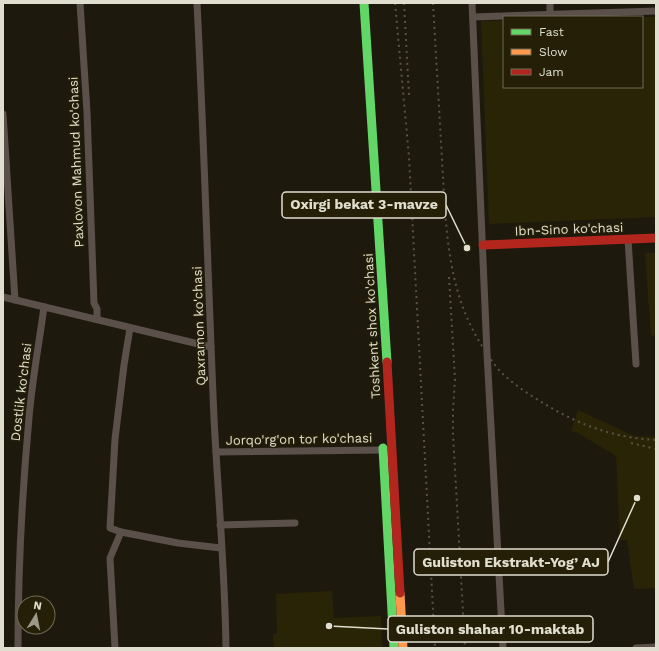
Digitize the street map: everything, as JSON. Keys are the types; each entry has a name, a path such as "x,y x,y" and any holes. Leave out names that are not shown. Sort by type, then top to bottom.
{"main road":[{"name":"Toshkent shox ko'chasi","path":"356,3 403,648"},
{"name":"Toshkent shox ko'chasi","path":"364,3 382,267 383,450 394,648"},
{"name":"Ibn-Sino ko'chasi","path":"483,245 656,238"}],"street":[{"name":"Paxlovon Mahmud ko'chasi","path":"80,3 87,112 94,303 97,309 97,319"},
{"name":"Qaxramon ko'chasi","path":"197,3 204,145 211,347 221,548 226,612 226,648"},
{"path":"472,3 487,353 503,648"},
{"path":"550,3 550,14"},
{"path":"473,17 656,11"},
{"path":"3,114 15,300"},
{"path":"628,239 636,364"},
{"path":"3,297 211,347"},
{"name":"Dostlik ko'chasi","path":"18,648 18,595 23,488 29,416 44,307"},
{"path":"130,328 114,438 110,528 121,532 178,543 221,548"},
{"name":"Jorqo'rg'on tor ko'chasi","path":"216,452 383,450"},
{"path":"220,525 295,522"},
{"path":"115,648 110,558 121,532"},
{"path":"636,648 656,647"}],"shaded area":[{"path":"643,17 656,17 656,217 489,224 481,21 503,21 503,88 643,88"},
{"path":"645,253 656,253 656,335 651,336"},
{"path":"578,410 634,436 656,437 656,588 634,589 627,540 620,540 616,456 578,433 571,431"},
{"path":"332,591 334,618 381,616 382,648 274,648 273,634 277,634 276,594"}],"railway":[{"path":"395,3 409,157 435,648"},
{"path":"404,3 409,95"},
{"path":"433,3 447,232 455,279 461,302 470,325 492,361 504,375 525,392 561,413 600,430 627,437 656,440"},
{"path":"449,277 455,379 453,434 465,648"},
{"path":"631,443 656,449"}],"traffic: fast":[{"path":"364,3 387,362"},
{"path":"383,448 394,648"}],"traffic: slow":[{"path":"400,593 403,648"}],"traffic: jam":[{"path":"483,245 656,238"},
{"path":"387,362 400,593"}],"place":[{"name":"Oxirgi bekat 3-mavze","path":"467,248"},
{"name":"Guliston Ekstrakt-Yog’ AJ","path":"637,498"},
{"name":"Guliston shahar 10-maktab","path":"329,626"}]}
